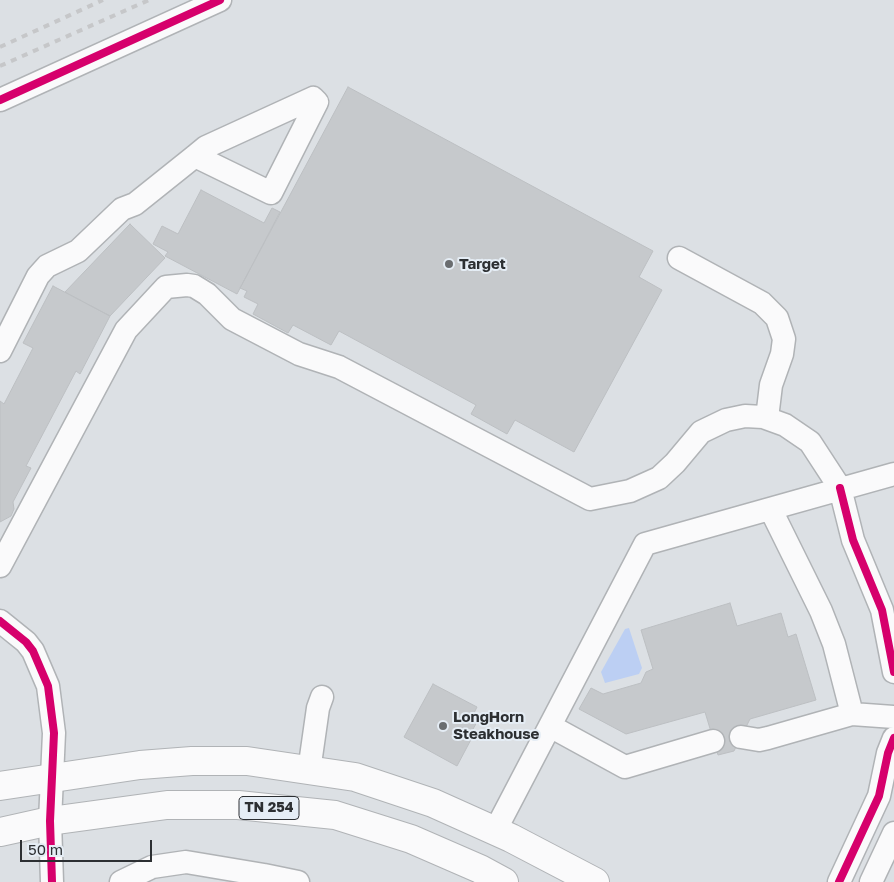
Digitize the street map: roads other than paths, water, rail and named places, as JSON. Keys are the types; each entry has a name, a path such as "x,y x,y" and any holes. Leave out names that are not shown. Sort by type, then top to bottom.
{"main road":[{"path":"0,786 192,761 247,761 355,777 433,803 495,831 595,882"},
{"name":"TN 254","path":"50,821 167,805 238,804 335,815 410,840 480,869 504,882"},
{"path":"0,832 50,821"}],"street":[{"path":"0,100 220,0"},
{"path":"0,351 38,276 47,266 78,251 122,209 135,204 206,147 313,98 317,102 271,193 195,156"},
{"path":"679,258 762,302 777,318 782,329 783,346 772,385 766,418"},
{"path":"0,566 126,330 157,294 173,285 194,286 207,294 232,319 300,354 339,367 590,499 630,491 659,478 675,463 694,438 710,426 736,418 766,418 785,425 810,442 840,488 853,540 882,610 894,672"},
{"path":"495,831 645,544 894,474"},
{"path":"770,510 791,555 821,611 834,644 852,714"},
{"path":"0,621 26,642 33,651 48,686 54,733 50,821 52,882"},
{"path":"309,771 318,708 322,697"},
{"path":"741,737 759,740 852,714 894,718"},
{"path":"550,726 625,767 713,741"},
{"path":"839,882 879,796 888,753 894,738"},
{"path":"871,882 894,833"},
{"path":"120,882 152,867 167,863 204,873 298,882"}],"water":[{"path":"629,628 642,668 639,674 605,683 601,672 625,629"}],"railway":[{"path":"0,47 103,0"},
{"path":"0,66 149,0"}],"place":[{"name":"Target","path":"449,264"},
{"name":"LongHorn Steakhouse","path":"443,726"}]}
